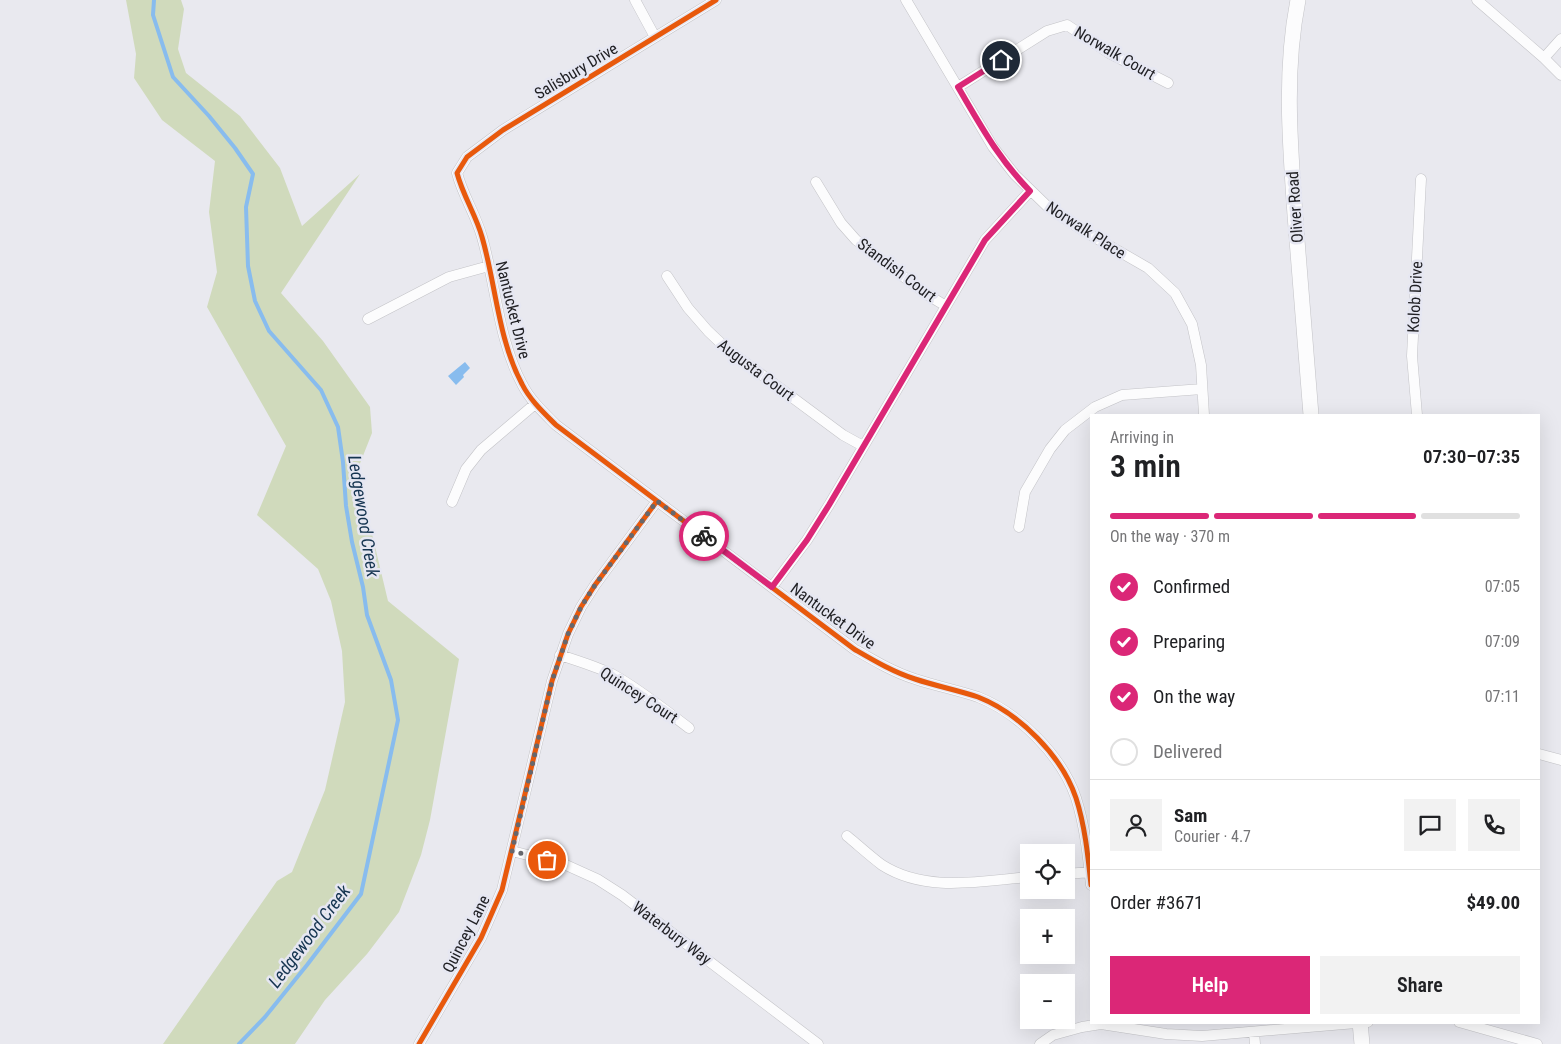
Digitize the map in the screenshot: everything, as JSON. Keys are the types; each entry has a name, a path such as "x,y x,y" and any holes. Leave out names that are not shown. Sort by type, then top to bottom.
{"street":[{"path":"635,0 655,37"},
{"name":"Salisbury Drive","path":"457,173 467,157 503,130 716,0"},
{"name":"Norwalk Place","path":"906,0 993,147 1015,176 1048,207 1082,230 1148,268 1175,293 1192,324 1201,365 1204,414"},
{"name":"Oliver Road","path":"1298,0 1289,86 1290,139 1312,414"},
{"path":"1477,0 1561,75"},
{"name":"Norwalk Court","path":"958,87 1047,31 1067,25 1109,53 1168,83"},
{"path":"1544,58 1561,39"},
{"name":"Nantucket Drive","path":"457,173 461,190 473,212 482,236 508,352 522,384 536,404 556,424 854,649 882,666 915,679 980,698 1005,711 1040,739 1060,767 1076,797 1090,865"},
{"name":"Kolob Drive","path":"1417,414 1412,356 1421,179"},
{"name":"Standish Court","path":"816,182 841,223 856,240 926,294 946,306"},
{"path":"772,587 807,540 985,240 1030,191"},
{"path":"368,319 449,277 489,266"},
{"name":"Augusta Court","path":"667,276 688,308 708,332 727,349 843,435 863,446"},
{"path":"1019,527 1025,492 1050,449 1065,430 1094,407 1122,395 1202,389"},
{"path":"452,502 466,469 481,450 536,404"},
{"name":"Quincey Lane","path":"419,1044 482,938 502,890 552,681 560,655 581,607 657,501"},
{"name":"Quincey Court","path":"560,655 614,675 689,728"},
{"path":"1540,754 1560,758"},
{"path":"846,836 882,865 905,876 928,882 956,883 1020,878"},
{"name":"Waterbury Way","path":"512,851 566,865 597,879 630,901 818,1044"},
{"path":"1075,873 1090,872"},
{"path":"1040,1044 1053,1035 1096,1024"},
{"path":"1107,1024 1166,1034 1202,1036 1351,1024"},
{"path":"1362,1044 1363,1024"},
{"path":"1465,1024 1537,1044"},
{"path":"1254,1032 1255,1044"}],"green space":[{"path":"126,0 181,0 184,9 178,49 186,73 240,116 280,168 302,226 360,174 281,293 323,341 370,407 372,433 357,471 388,601 459,659 430,820 421,855 399,912 367,954 325,1000 295,1044 163,1044 277,881 292,872 325,790 345,702 342,651 331,601 318,569 257,515 286,446 207,307 217,272 209,212 215,161 162,120 134,78 136,54"}],"water":[{"path":"465,362 470,368 456,385 448,376"}],"waterway":[{"name":"Ledgewood Creek","path":"154,0 153,15 173,77 209,116 253,174 246,207 248,266 255,301 269,331 321,390 338,427 346,506 352,542 363,587 367,615 391,680 398,720 361,894 265,1017 239,1044"}],"cycle path":[{"path":"716,0 503,130 467,157 457,173 482,237 502,330 514,367 529,395 556,425 854,649 883,666 907,676 978,697 993,704 1023,725 1050,752 1069,782 1082,819 1090,877"},
{"path":"419,1044 481,938 502,890 552,681 568,634 581,607 595,585 657,501"}],"way so far":[{"path":"547,860 512,851 552,681 568,634 581,607 657,501 704,536"}],"route":[{"path":"704,536 772,587 807,540 829,505 985,240 1030,191 1015,176 993,147 958,87 1001,60"}]}
